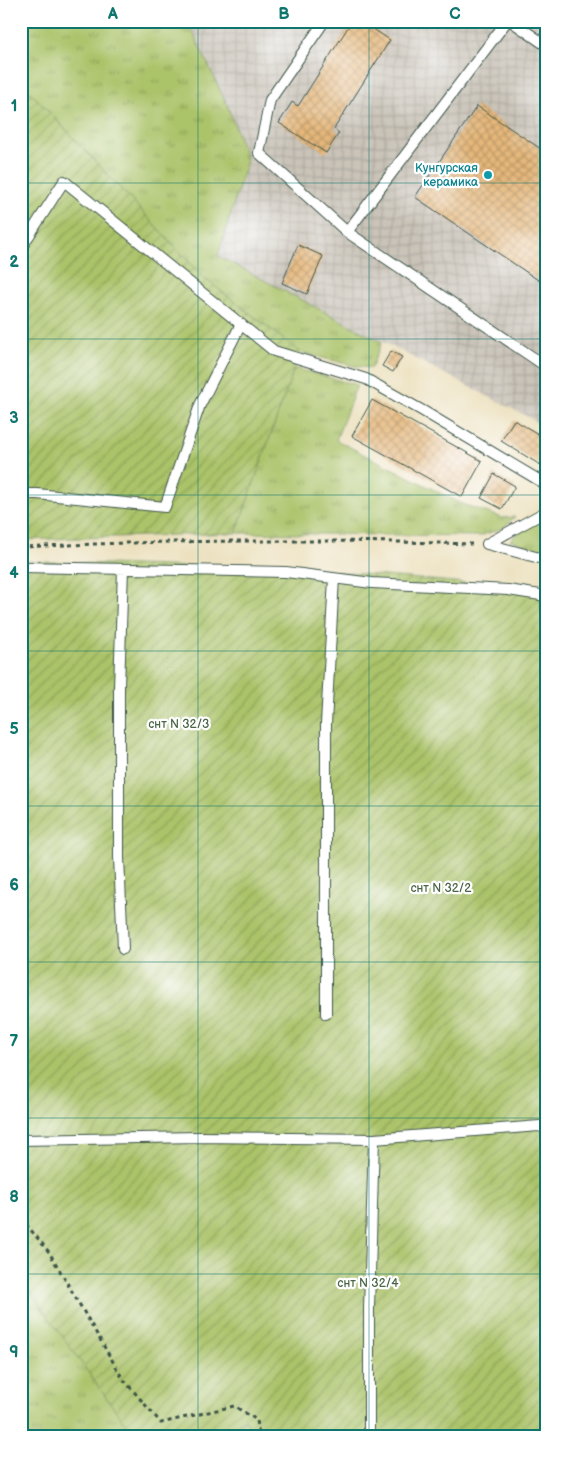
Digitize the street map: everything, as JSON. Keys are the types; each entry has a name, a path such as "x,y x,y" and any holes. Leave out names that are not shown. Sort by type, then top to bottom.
{"lane":[{"path":"347,232 507,21"},
{"path":"511,21 547,46"},
{"path":"323,23 270,100 259,153 347,232 547,367"},
{"path":"21,248 64,181 274,351 366,379 547,485"},
{"path":"21,494 165,507 200,405 241,324"},
{"path":"487,544 547,511"},
{"path":"487,544 547,560"},
{"path":"21,567 286,572 372,583 508,590 546,596 547,616"},
{"path":"123,569 119,687 120,857 123,949"},
{"path":"326,1014 326,724 334,578"},
{"path":"21,1140 200,1137 374,1139 539,1126 547,1129"},
{"path":"368,1436 369,1308 374,1139"}],"path":[{"path":"21,546 99,543 368,540 487,544"},
{"path":"21,1218 49,1252 123,1379 161,1423 234,1406 257,1420 259,1436"}],"shaded area":[{"path":"191,21 547,21 547,429 528,417 218,256 247,160 228,107 189,23"}],"green space":[{"path":"21,21 191,21 189,24 228,107 247,160 218,256 382,342 371,368 354,366 300,352 204,278 21,84"},
{"path":"21,84 204,278 300,352 236,533 21,540"},
{"path":"294,368 357,385 336,440 462,504 503,518 515,517 503,528 480,536 236,533"},
{"path":"547,515 547,552 510,540 521,530"},
{"path":"21,561 339,572 547,590 547,1436 252,1436 246,1420 220,1436 134,1436 21,1279"},
{"path":"21,1204 233,1398 264,1436 21,1436"}],"building":[{"path":"352,21 361,21 390,40 334,129 339,133 326,153 279,123 292,102 298,106"},
{"name":"Кунгурская керамика","path":"477,106 547,153 547,286 415,197"},
{"path":"298,245 323,256 307,294 282,283"},
{"path":"391,351 402,357 393,372 382,366"},
{"path":"372,400 482,461 462,497 352,436"},
{"path":"514,420 547,439 547,469 501,441"},
{"path":"494,474 515,486 502,509 481,498"}],"place":[{"name":"Кунгурская керамика","path":"488,175"}],"park label":[{"name":"снт N 32/3","path":"179,724"},
{"name":"снт N 32/2","path":"441,888"},
{"name":"снт N 32/4","path":"368,1283"}]}
